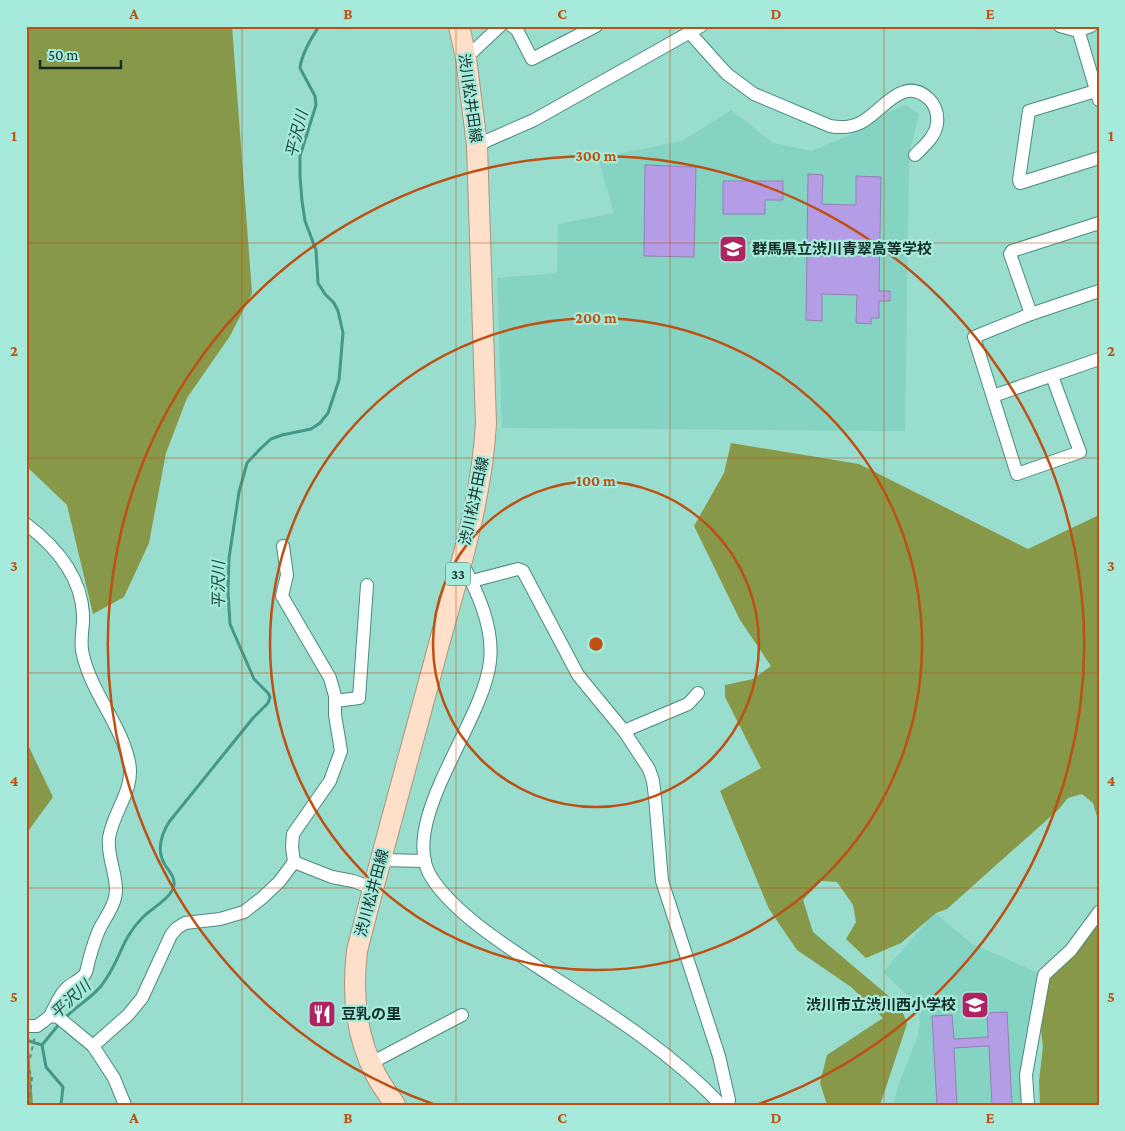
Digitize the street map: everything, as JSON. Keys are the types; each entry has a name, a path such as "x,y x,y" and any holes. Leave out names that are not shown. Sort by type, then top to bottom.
{"main road":[{"name":"渋川松井田線","path":"395,1105 376,1076 360,1034 354,990 357,951 461,561 480,477 486,423 477,145 466,58 459,26"}],"street":[{"path":"466,58 500,26"},
{"path":"512,26 517,30 532,59 596,26"},
{"path":"1060,26 1077,29 1091,26"},
{"path":"477,145 534,120 694,29 727,74 754,94 830,126 840,128 860,123 891,98 903,92 914,91 924,95 932,102 938,114 937,127 932,137 915,155"},
{"path":"1077,29 1098,94 1029,111 1019,180 1020,183 1099,158"},
{"path":"1031,314 1010,254 1012,250 1099,223"},
{"path":"1052,376 1080,452 1018,474 974,337 1031,314 1099,291"},
{"path":"993,396 1099,359"},
{"path":"26,524 55,550 66,565 78,588 83,614 82,653 96,691 124,744 130,764 130,780 109,838 111,865 116,890 114,901 100,928 84,975 67,988 59,998 50,1016 32,1026"},
{"path":"93,1046 128,1015 142,998 171,934 177,928 185,923 220,919 244,912 279,882 294,862 293,834 330,781 341,751 335,715 335,701 330,678 324,665 303,635 282,596 287,574 283,546"},
{"path":"461,561 472,581 482,606 488,629 491,660 487,681 476,710 436,792 428,815 422,843 424,861 431,879 458,908 508,947 649,1041 700,1082 721,1105"},
{"path":"472,581 518,569 523,571 578,675 624,731 649,769 653,781 662,881 719,1056 729,1100 728,1105"},
{"path":"335,701 359,698 366,586"},
{"path":"624,731 688,704 698,693"},
{"path":"381,860 424,861"},
{"path":"294,862 332,877 353,881 373,888"},
{"path":"1028,1105 1026,1075 1044,975 1071,950 1099,912"},
{"path":"371,1063 462,1015"},
{"path":"50,1016 58,1017 93,1046 114,1078 125,1105"}],"path":[{"path":"29,1105 32,1077 28,1066 32,1026"}],"shaded area":[{"path":"26,26 232,26 252,293 230,336 187,398 166,453 149,543 124,597 93,614 67,505 26,466"},
{"name":"群馬県立渋川青翠高等学校","path":"906,105 919,114 909,155 905,431 502,428 497,278 557,273 558,224 614,213 598,158 682,141 731,110 773,143 812,151 848,136 881,115"},
{"path":"731,443 859,464 1028,549 1099,515 1099,823 1093,803 1082,794 1068,798 1059,809 947,909 936,913 901,943 866,958 846,939 856,922 853,905 837,882 821,881 803,900 813,932 891,998 899,1007 907,1024 880,1105 827,1105 820,1083 827,1055 883,1018 851,987 797,950 769,909 720,791 761,768 725,697 725,685 753,679 771,666 740,620 694,526 724,473"},
{"path":"26,741 53,797 26,834"},
{"name":"渋川市立渋川西小学校","path":"935,913 971,943 1040,974 1025,1105 893,1105 918,1035 920,1021 918,1009 912,1000 883,972"},
{"path":"1099,917 1099,1105 1040,1105 1039,1081 1043,1047 1040,1022 1047,975"},
{"path":"26,1034 28,1035 33,1105 26,1105"}],"building":[{"path":"645,165 696,167 694,257 644,256"},
{"path":"808,174 823,175 822,204 856,205 856,176 881,177 879,291 890,291 890,301 879,301 879,318 871,318 871,324 856,323 857,295 822,294 822,321 806,320"},
{"path":"723,181 783,181 783,200 765,200 765,214 723,214"},
{"path":"1007,1012 1012,1105 992,1105 989,1046 954,1048 957,1105 937,1105 932,1016 952,1015 954,1039 988,1037 987,1013"}],"waterway":[{"name":"平沢川","path":"65,1018 102,985 130,932 143,917 170,894 173,889 174,879 162,859 160,848 166,827 253,718 268,703 270,697 254,679 230,624 229,558 239,492 247,463 271,439 311,429 320,423 328,413 339,380 343,333 338,311 318,283 316,250 305,221 300,176 300,156 316,105 315,96 300,68 305,52 319,26"},
{"name":"平沢川","path":"42,1045 60,1023"},
{"path":"26,1040 42,1045"},
{"name":"平沢川","path":"42,1045 46,1067 63,1087 61,1105"}],"place":[{"name":"群馬県立渋川青翠高等学校","path":"733,249"},
{"name":"渋川市立渋川西小学校","path":"975,1005"},
{"name":"豆乳の里","path":"322,1014"}]}
